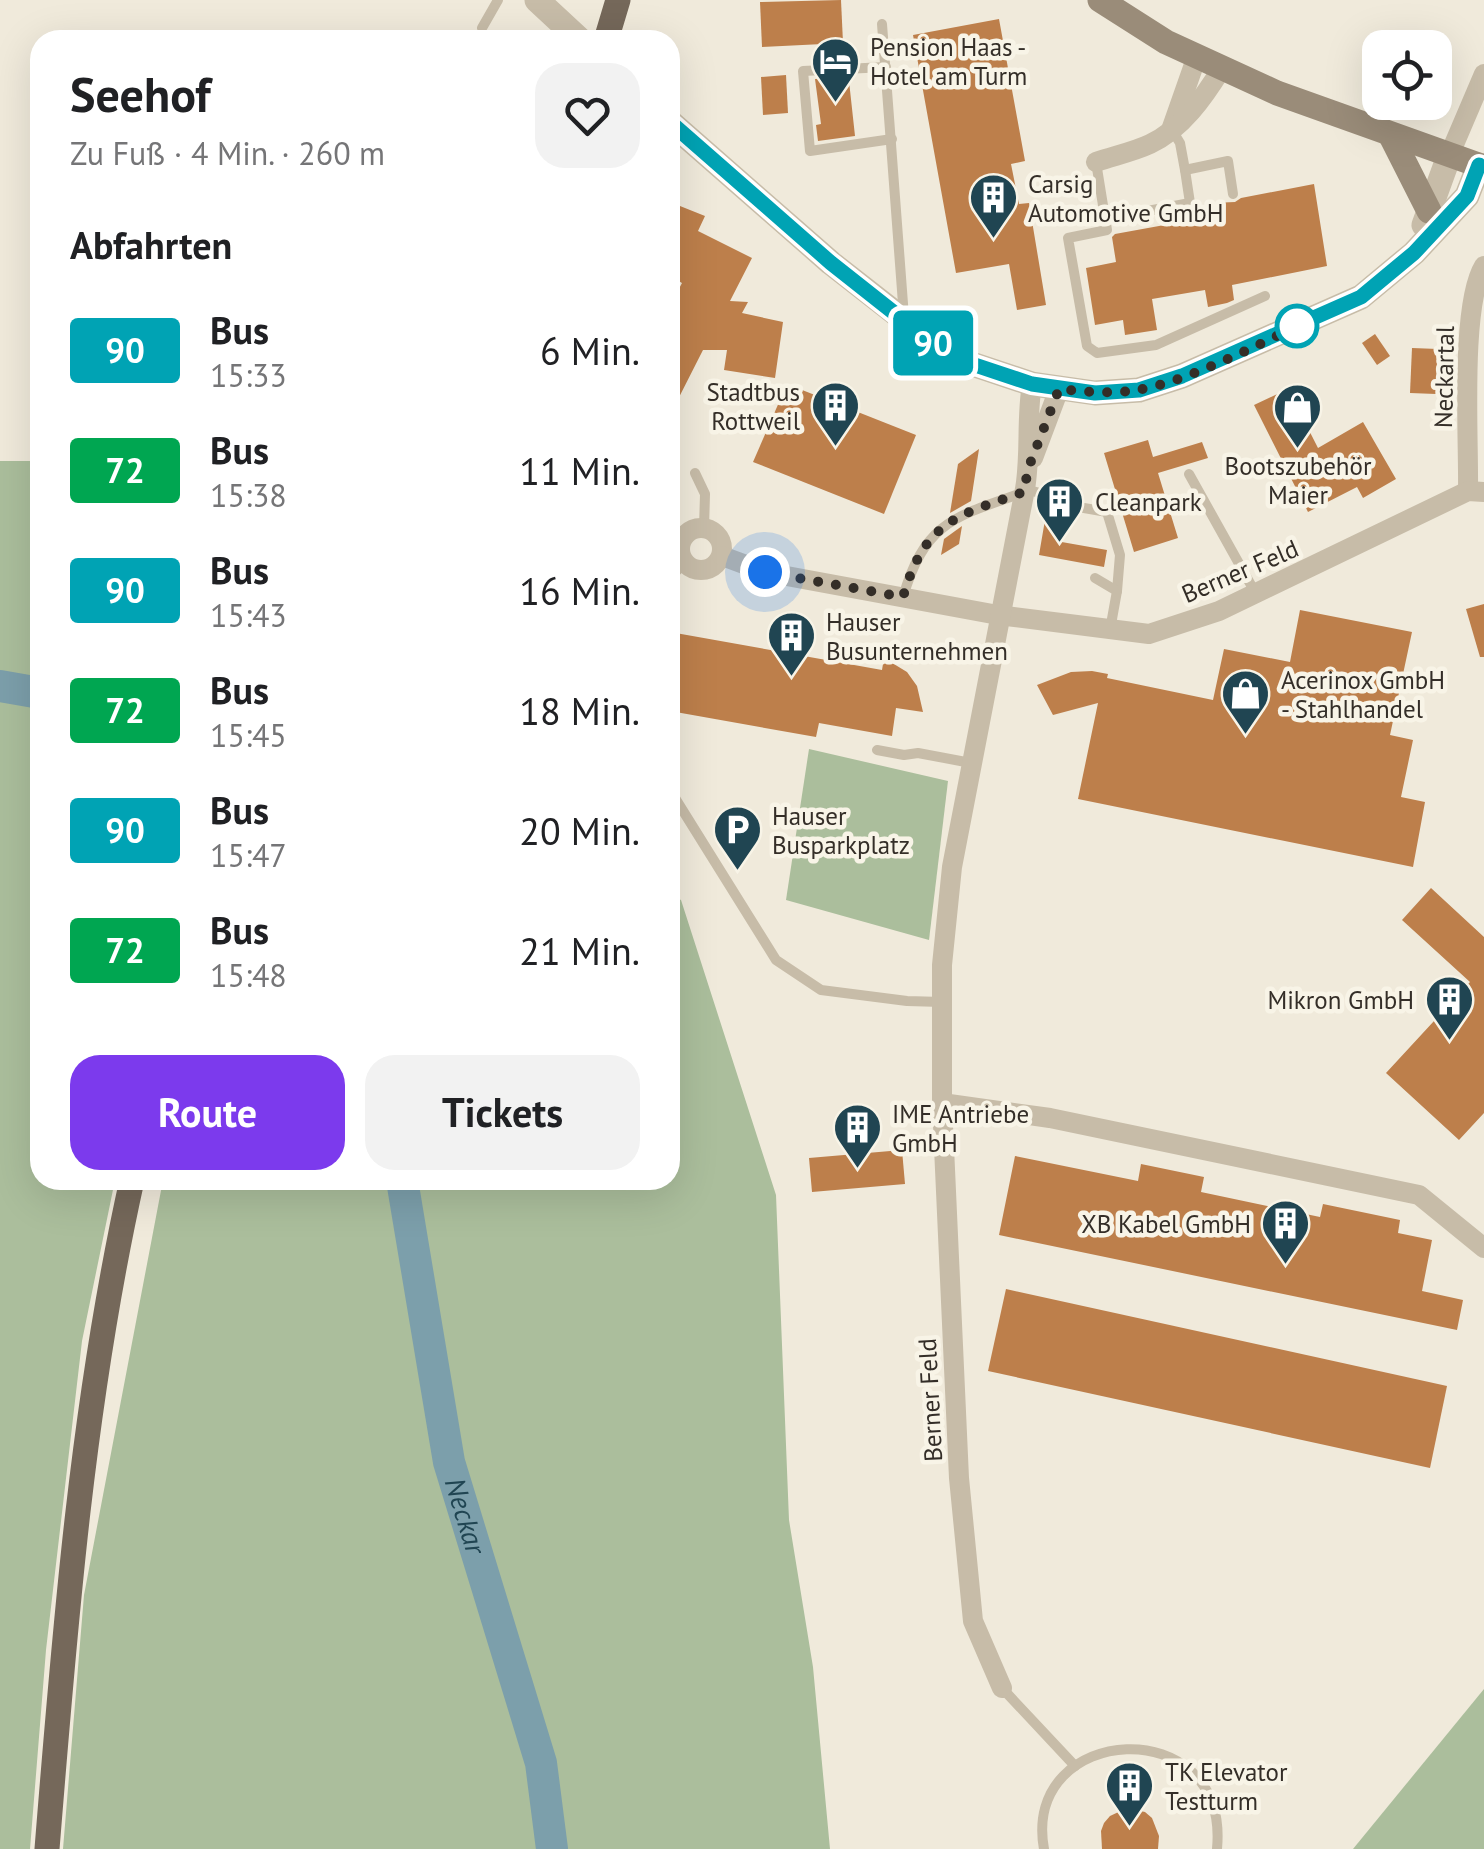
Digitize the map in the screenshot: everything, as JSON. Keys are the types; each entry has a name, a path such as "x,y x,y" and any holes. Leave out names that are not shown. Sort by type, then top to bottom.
{"main road":[{"path":"609,30 618,0"},
{"path":"1100,0 1166,42 1276,94 1482,166"},
{"path":"1391,136 1429,211"},
{"path":"46,1849 84,1446 99,1344 130,1190"}],"street":[{"path":"536,0 570,30"},
{"path":"1171,130 1196,56"},
{"path":"1096,162 1151,144 1171,130 1187,116 1222,68"},
{"path":"1414,253 1484,74"},
{"path":"680,131 831,263 931,342 966,362 1032,384 1095,393 1139,390 1182,376 1361,297 1414,253 1467,196 1482,166"},
{"name":"Neckartal","path":"1476,492 1470,315 1476,279 1484,266"},
{"name":"Berner Feld","path":"1026,484 1027,412 1032,384"},
{"name":"Berner Feld","path":"1002,1688 973,1620 958,1478 942,1103 942,965 952,867 1026,484 1059,389"},
{"name":"Berner Feld","path":"722,556 765,572 1002,615 1149,634 1204,617 1476,492"},
{"path":"680,550 684,536 704,528 720,538 722,556 714,566 680,570"},
{"path":"942,1103 1050,1118 1418,1195 1484,1248"}],"lane":[{"path":"482,28 498,0"},
{"path":"882,24 904,318"},
{"path":"886,68 803,71 810,151 892,139"},
{"path":"1105,219 1190,203 1180,142 1171,130"},
{"path":"1185,170 1228,161 1232,194"},
{"path":"1096,162 1107,230 1068,238 1088,346 1097,352 1156,345 1265,296"},
{"path":"696,474 705,494 704,528"},
{"path":"1189,474 1256,594"},
{"path":"903,597 926,543 943,524 1026,484 1050,496 1055,503 1106,512 1120,555 1110,631"},
{"path":"1095,578 1117,591"},
{"path":"877,750 971,763"},
{"path":"680,806 776,960 821,990 908,1002 942,1002"},
{"path":"1002,1688 1075,1766"},
{"path":"1044,1849 1045,1810 1057,1786 1088,1757 1115,1748 1144,1748 1172,1757 1196,1775 1211,1800 1218,1828 1216,1849"}],"green space":[{"path":"0,461 30,461 30,1190 113,1190 82,1341 46,1650 30,1849 0,1849"},
{"path":"809,749 948,781 929,940 786,900"},
{"path":"681,900 776,1195 789,1520 813,1667 830,1849 63,1849 84,1595 161,1190 680,1190"},
{"path":"1484,1689 1484,1849 1353,1849"}],"building":[{"path":"841,0 843,43 762,47 760,2"},
{"path":"999,19 1025,161 1011,164 1019,204 1029,203 1046,305 1017,310 1009,264 956,273 913,35"},
{"path":"786,75 788,113 763,115 761,77"},
{"name":"Pension Haas - Hotel am Turm","path":"833,78 833,83 849,81 855,136 818,141 816,125 821,124 815,79"},
{"path":"1314,184 1327,266 1232,285 1234,300 1208,307 1205,290 1152,299 1157,330 1125,335 1123,320 1095,325 1086,268 1116,262 1112,237 1115,234 1214,216 1212,203 1235,202"},
{"path":"680,206 705,216 698,231 752,258 730,301 748,302 742,313 783,322 775,378 724,370 727,350 703,350 680,395"},
{"path":"1375,334 1390,356 1377,365 1362,343"},
{"path":"1412,348 1438,349 1436,394 1410,393"},
{"name":"Stadtbus Rottweil","path":"787,384 916,435 884,514 753,462"},
{"path":"1288,389 1318,448 1363,422 1396,479 1363,498 1357,487 1308,512 1254,405"},
{"path":"1148,440 1153,457 1202,442 1208,458 1158,473 1178,538 1134,552 1104,453"},
{"path":"979,449 971,501 950,513 958,464"},
{"name":"Cleanpark","path":"1045,520 1059,523 1056,541 1107,550 1104,567 1039,555"},
{"path":"962,526 959,544 941,555 944,539"},
{"path":"1484,604 1484,657 1480,657 1466,609"},
{"name":"Acerinox GmbH - Stahlhandel","path":"1300,610 1412,632 1390,735 1413,740 1401,797 1425,802 1413,867 1078,799 1098,703 1053,715 1037,685 1071,672 1092,671 1108,674 1107,678 1213,700 1224,649 1290,662"},
{"name":"Hauser Busunternehmen","path":"680,634 882,670 884,658 907,672 917,686 923,712 896,708 892,736 819,723 816,737 680,713"},
{"name":"Mikron GmbH","path":"1431,888 1484,937 1484,1113 1459,1140 1386,1073 1470,982 1402,920"},
{"name":"IME Antriebe GmbH","path":"902,1150 905,1184 812,1192 809,1158"},
{"name":"XB Kabel GmbH","path":"1015,1156 1138,1181 1141,1164 1204,1177 1201,1192 1320,1217 1323,1204 1400,1220 1398,1233 1432,1240 1422,1291 1463,1300 1457,1330 999,1235"},
{"name":"XB Kabel GmbH","path":"1006,1289 1447,1386 1430,1468 988,1371"},
{"name":"TK Elevator Testturm","path":"1127,1808 1152,1818 1159,1836 1158,1849 1102,1849 1104,1823"}],"waterway":[{"name":"Neckar","path":"0,686 30,691"},
{"name":"Neckar","path":"404,1190 449,1462 541,1763 552,1849"}],"bus line":[{"name":"90","path":"680,131 831,263 931,342 966,362 1032,384 1095,393 1139,390 1182,376 1361,297 1414,253 1467,196 1479,165"}],"place":[{"name":"Pension Haas - Hotel am Turm","path":"835,104"},
{"name":"Carsig Automotive GmbH","path":"993,240"},
{"name":"Stadtbus Rottweil","path":"835,448"},
{"name":"Bootszubehör Maier","path":"1298,450"},
{"name":"Cleanpark","path":"1060,544"},
{"name":"Hauser Busunternehmen","path":"791,678"},
{"name":"Acerinox GmbH - Stahlhandel","path":"1246,736"},
{"name":"Hauser Busparkplatz","path":"737,872"},
{"name":"Mikron GmbH","path":"1449,1042"},
{"name":"IME Antriebe GmbH","path":"857,1170"},
{"name":"XB Kabel GmbH","path":"1286,1266"},
{"name":"TK Elevator Testturm","path":"1130,1828"}],"route":[{"path":"765,572 903,597 926,543 943,524 1024,492 1028,469 1059,389 1095,393 1139,390 1182,376 1297,326"}]}
